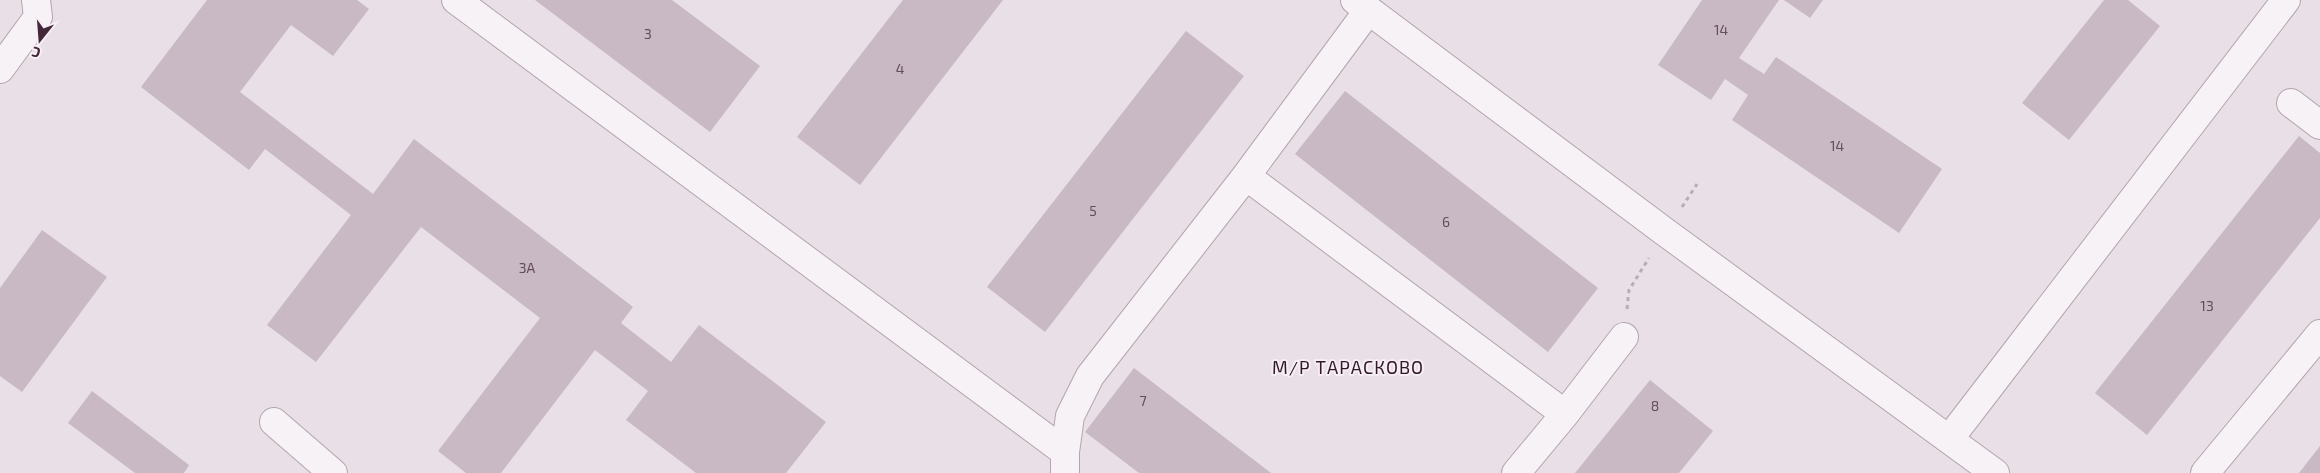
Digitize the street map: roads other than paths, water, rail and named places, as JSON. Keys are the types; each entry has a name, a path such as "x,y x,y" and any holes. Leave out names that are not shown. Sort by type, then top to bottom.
{"street":[{"path":"0,69 38,17 36,0"},
{"path":"456,0 1065,462"},
{"path":"1950,438 2286,0"},
{"path":"1065,462 1070,416 1090,376 1246,176 1361,5 1657,226 1996,473"},
{"path":"2291,103 2320,125"},
{"path":"1246,176 1565,414"},
{"path":"2205,473 2320,334"},
{"path":"1516,473 1565,414 1624,337"},
{"path":"274,422 333,473"}],"district":[{"name":"М/Р ТАРАСКОВО","path":"1348,367"}]}
